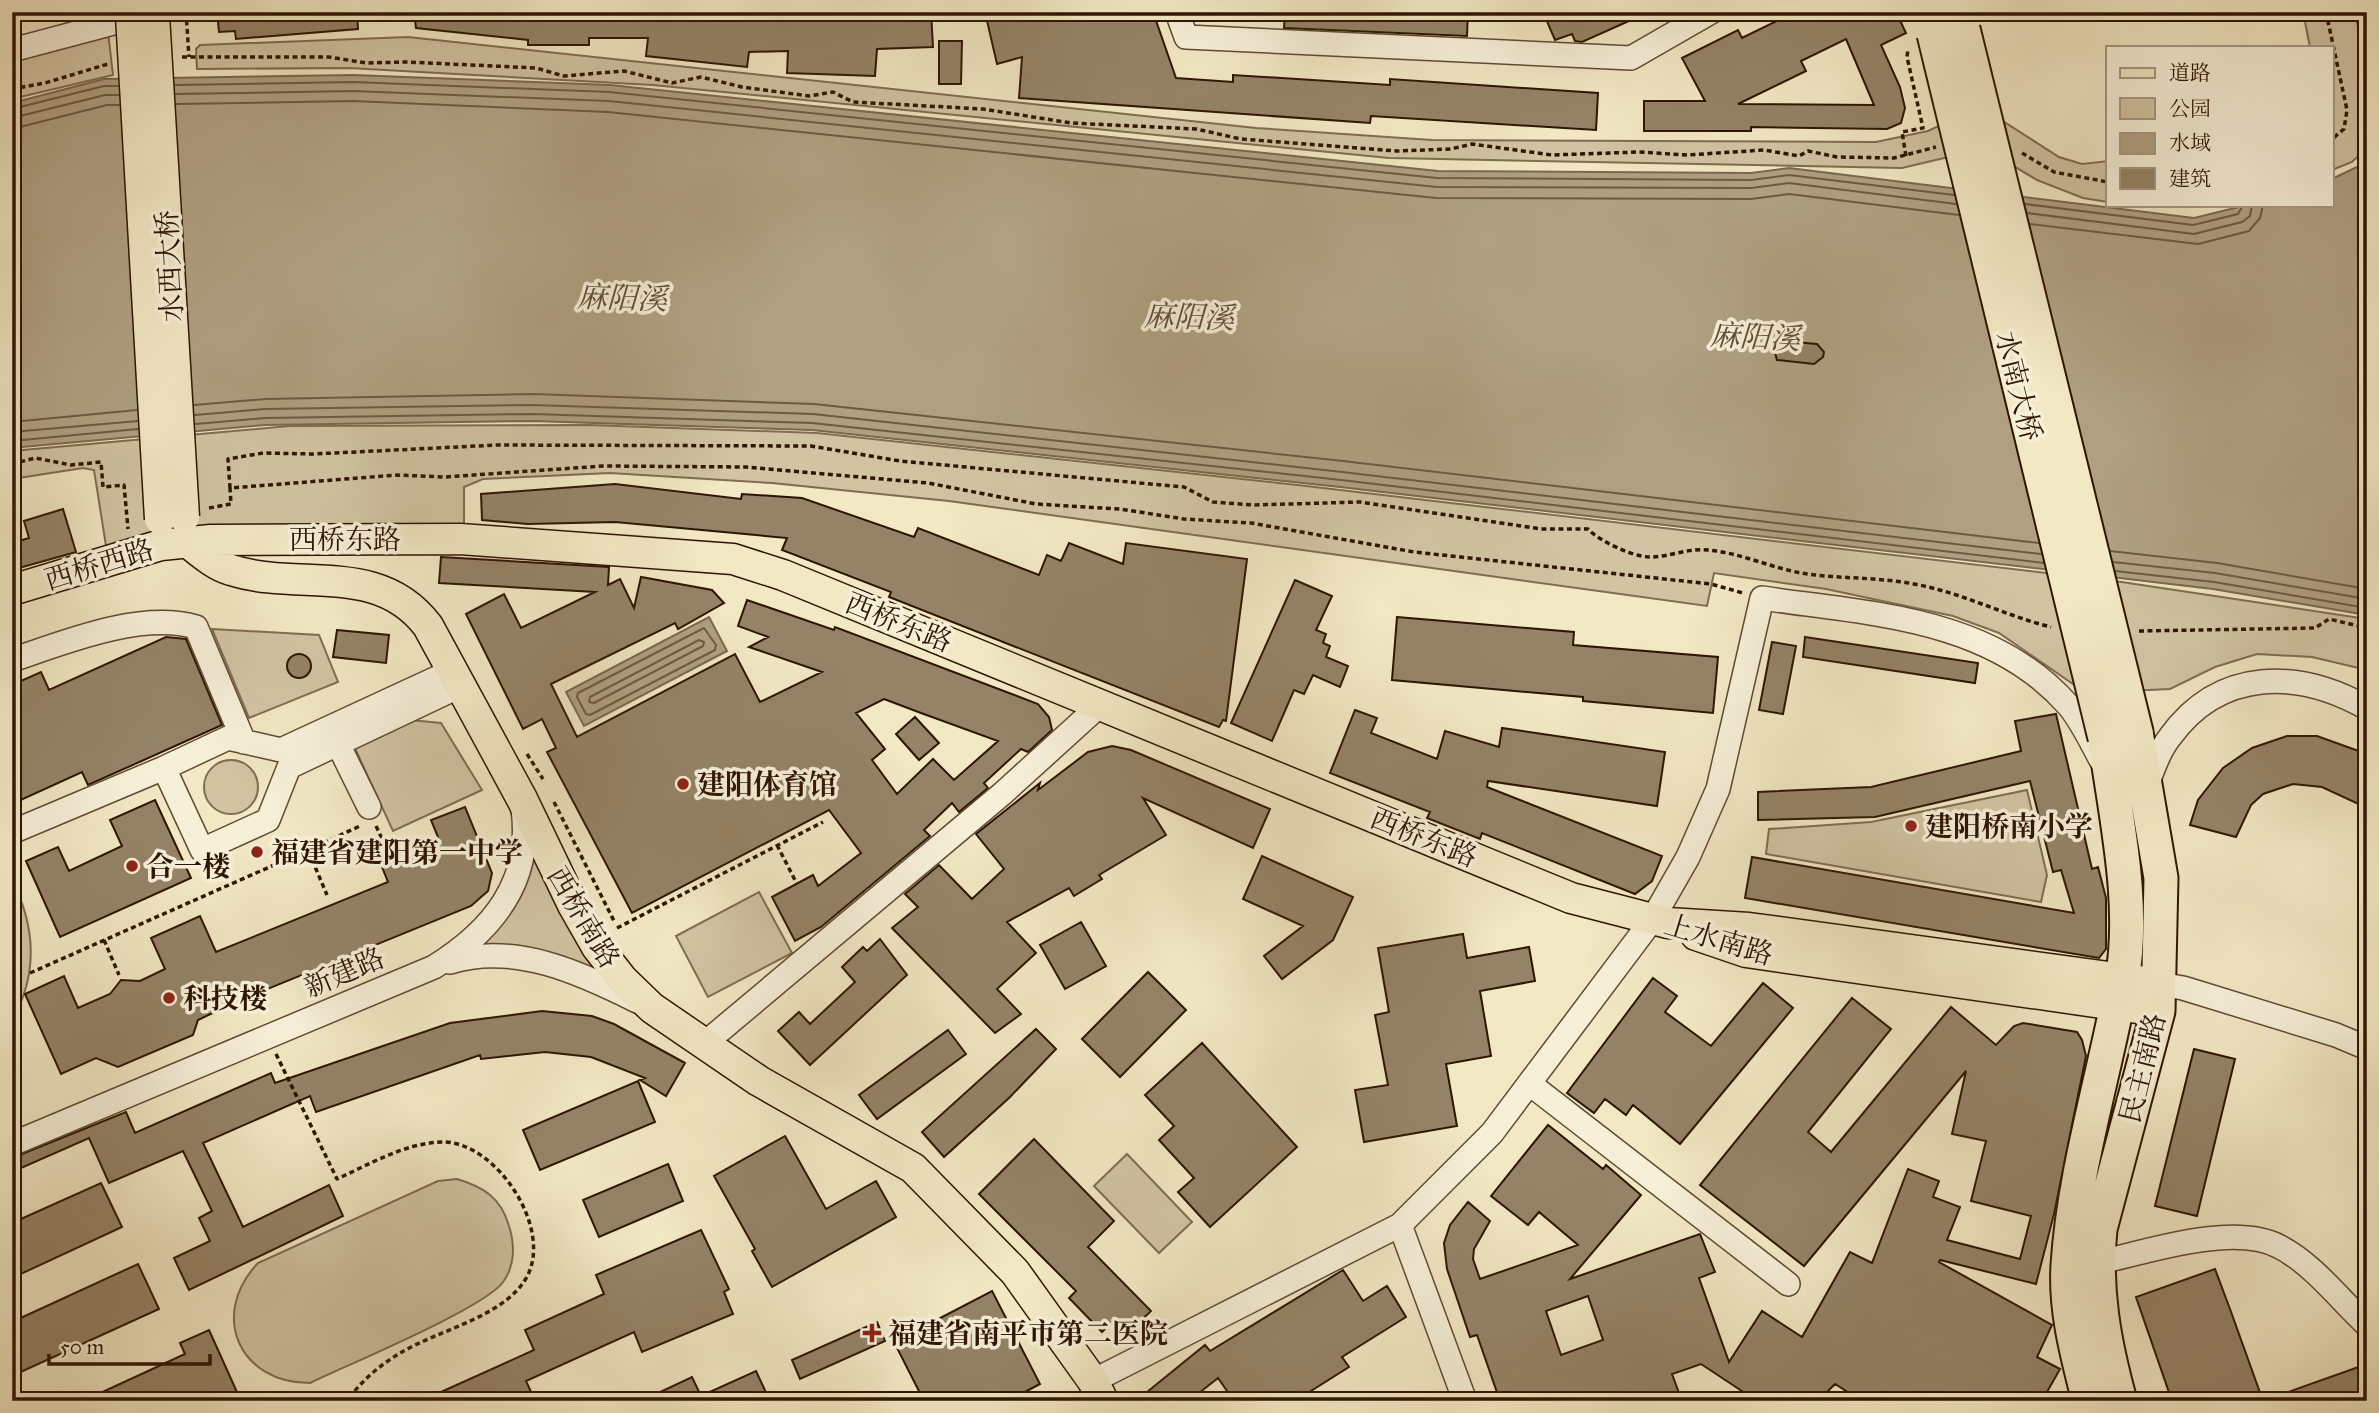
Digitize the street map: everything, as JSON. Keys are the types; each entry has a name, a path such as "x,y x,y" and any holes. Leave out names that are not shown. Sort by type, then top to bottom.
{"highway":[{"name":"水南大桥","path":"1945,22 2121,735"},
{"name":"民主南路","path":"2089,1401 2070,1311 2067,1267 2073,1223 2119,992 2126,921 2110,775 2121,735"},
{"name":"民主南路","path":"2120,1401 2100,1319 2097,1263 2100,1228 2159,998 2161,878 2145,788 2121,735"}],"main road":[{"name":"水西大桥","path":"143,14 180,532"},
{"name":"西桥西路","path":"12,590 180,532"},
{"name":"西桥南路","path":"180,532 218,564 243,573 369,585 390,593 414,608 428,626 522,799 553,865 597,947 622,979 652,1008 759,1081 914,1168 1015,1272 1098,1391"},
{"name":"西桥东路","path":"180,532 460,539 733,559 783,575 1571,898 1652,920"},
{"name":"上水南路","path":"1652,920 1749,928 2159,998"}],"street":[{"path":"1177,12 1186,37 1631,58 1703,14"},
{"path":"12,50 143,14"},
{"path":"1098,1391 1400,1225 1492,1133 1652,920 1688,857 1718,789 1762,598 1905,619 1954,630 1989,645 2015,659 2069,706 2110,775"},
{"path":"12,660 128,626 180,622 196,626 244,742"},
{"path":"12,832 228,738 281,750 456,678"},
{"path":"164,768 202,850 268,820 289,767 338,744 456,678"},
{"path":"2145,788 2169,738 2187,716 2210,699 2231,689 2254,683 2287,680 2326,687 2367,708"},
{"path":"704,1044 991,803 1100,705"},
{"path":"338,744 368,817"},
{"name":"新建路","path":"12,1144 434,967 480,936 507,895 519,868 524,844 522,799"},
{"path":"434,967 467,956 494,955 536,960 600,982 652,1008"},
{"path":"2159,998 2183,988 2336,1035 2367,1048"},
{"path":"1530,1084 1788,1284"},
{"path":"1400,1225 1465,1401"},
{"path":"2097,1263 2232,1237 2257,1238 2281,1247 2367,1325"}],"path":[{"path":"186,12 189,57"},
{"path":"2326,12 2333,46"},
{"path":"2334,49 2347,110 2344,129 2334,136"},
{"path":"177,58 329,57 366,63 536,68 564,76 624,71 673,83 701,77 742,87 809,96 833,92 853,102 984,109 1072,123 1196,129 1241,139 1360,149 1424,151 1472,144 1552,155 1639,152 1687,155 1764,150 1799,156 1808,151 1837,157 1906,156 1943,144"},
{"path":"1906,156 1902,132 1923,128 1907,57"},
{"path":"12,89 119,63"},
{"path":"2018,151 2054,172 2106,182"},
{"path":"180,532 209,506 231,504 228,459 263,453 313,454 498,445 811,446 900,461 1184,487 1213,502 1254,505 1360,502 1541,529 1588,529 1599,540 1649,557 1679,550 1706,550 1806,574 1879,578 1919,585 1980,601 2054,628"},
{"path":"12,464 35,458 71,466 100,462 103,487 124,485 128,526"},
{"path":"230,488 397,475 456,477 603,466 746,467 928,483 1037,504 1120,509 1184,519 1251,523 1414,552 1711,584 1762,598"},
{"path":"2129,631 2315,628 2329,619 2367,628"},
{"path":"30,973 308,850 368,817 385,845 397,840 406,857"},
{"path":"617,928 823,822"},
{"path":"777,845 797,884"},
{"path":"308,850 327,895"},
{"path":"104,940 119,975"},
{"path":"267,1037 337,1179 416,1146 444,1142 475,1150 502,1174 525,1208 536,1243 526,1279 507,1302 401,1352 359,1384 347,1401"}],"green space":[{"path":"2303,12 2355,12 2365,80 2367,148 2352,162 2334,169 2334,46 2310,46"},
{"path":"108,32 113,75 12,99 12,58"},
{"path":"408,37 1256,128 1432,140 1876,142 1928,131 1947,122 1998,118 2059,157 2082,164 2106,161 2106,202 2083,198 2037,180 2005,161 1978,150 1902,168 1389,158 653,85 349,68 197,69 196,49 200,45"},
{"path":"589,425 817,433 1306,486 2115,581 2367,619 2367,670 2312,657 2257,654 2215,667 2170,689 2086,693 1999,633 1953,616 1826,589 1714,573 1707,606 949,501 772,483 610,473 483,479 464,487 464,526 106,546 94,470 83,468 12,479 12,451 289,426"},
{"path":"212,629 319,635 338,682 249,718"},
{"path":"410,720 441,723 482,790 393,831 354,746"},
{"path":"231,760 250,768 258,787 250,806 231,814 212,806 204,787 212,768"},
{"path":"2027,790 2047,875 2041,902 1766,854 1769,829 1871,822"},
{"path":"532,850 608,973 484,946"},
{"path":"12,881 26,916 31,951 26,986 12,1020"},
{"path":"759,892 792,953 708,997 676,936"},
{"path":"1127,1154 1192,1222 1159,1253 1094,1186"},
{"path":"457,1179 490,1195 506,1216 509,1226 513,1248 512,1262 503,1282 491,1293 444,1321 310,1383 285,1380 265,1372 249,1359 239,1342 234,1324 235,1304 243,1283 258,1263 438,1181"}],"water":[{"name":"麻阳溪","path":"353,75 610,85 1438,171 1751,173 1789,168 2194,218 2243,206 2334,206 2334,178 2367,162 2367,615 2213,589 1340,487 812,430 533,421 265,425 12,448 12,103 104,79"},
{"path":"709,617 727,651 584,726 566,692"}],"building":[{"path":"217,12 357,12 358,29 236,39 235,31 219,32"},
{"path":"414,12 484,18 484,12 627,16 626,12 931,12 933,47 877,49 875,76 787,73 788,51 749,52 747,67 646,56 648,38 589,38 589,45 528,45 528,40 416,28"},
{"path":"985,12 1153,12 1176,78 1233,82 1233,75 1390,85 1390,79 1598,93 1596,130 1371,116 1370,123 1019,98 1022,57 997,64"},
{"path":"1285,12 1468,12 1467,36 1284,28"},
{"path":"1543,12 1649,12 1582,42 1575,41 1572,34 1555,40"},
{"path":"1795,12 1896,12 1906,33 1881,45 1900,87 1905,108 1901,123 1887,129 1751,127 1751,131 1644,131 1644,101 1705,101 1682,58 1738,30 1742,38","holes":["1846,39 1874,105 1738,104 1806,71 1801,61"]},
{"path":"939,41 962,41 961,84 939,84"},
{"path":"1783,341 1817,344 1824,352 1823,357 1814,364 1777,360 1774,349"},
{"path":"615,484 741,499 742,494 802,498 914,537 918,528 1039,575 1047,555 1061,561 1069,543 1123,564 1126,543 1247,559 1226,721 1223,720 1219,727 889,597 891,592 782,550 787,538 615,522 528,524 482,520 481,494"},
{"path":"63,509 76,552 12,570 12,543 29,538 24,521"},
{"path":"441,557 609,567 608,585 620,579 634,608 641,577 712,590 724,603 678,629 675,623 551,684 577,737 735,654 760,702 822,672 749,647 768,637 738,626 747,600 834,630 835,627 1038,704 1049,717 1052,730 1028,752 1021,749 984,783 988,788 959,812 952,803 924,830 930,836 821,927 795,941 772,897 813,875 818,886 861,853 829,810 632,913 547,752 556,748 542,719 523,729 466,614 504,594 521,628 595,592 439,583","holes":["884,699 998,741 954,780 933,759 897,794 872,760 885,749 856,713"]},
{"path":"1295,580 1332,596 1316,630 1326,634 1323,643 1330,646 1326,657 1348,666 1340,687 1313,675 1304,694 1294,690 1272,741 1231,723"},
{"path":"1397,617 1574,632 1573,645 1718,657 1713,713 1583,701 1583,697 1392,680"},
{"path":"337,630 389,635 386,663 333,657"},
{"path":"166,637 186,639 222,725 88,785 82,772 12,804 12,685 41,672 49,690"},
{"path":"1805,637 1978,663 1975,683 1803,657"},
{"path":"1772,642 1796,646 1783,714 1759,710"},
{"path":"299,654 307,658 311,666 307,674 299,678 291,674 287,666 291,658"},
{"path":"1355,710 1377,718 1371,733 1437,759 1445,731 1499,747 1502,728 1665,752 1657,806 1488,781 1487,787 1662,856 1652,881 1635,894 1482,833 1480,839 1427,818 1430,812 1330,773"},
{"path":"2056,714 2092,869 2098,867 2106,898 2106,949 2099,958 1745,898 1752,857 2074,913 2061,870 2053,872 2030,781 1875,817 1758,820 1758,792 1871,787 2021,751 2015,721"},
{"path":"915,717 939,743 919,760 896,734"},
{"path":"2287,736 2317,736 2367,754 2367,808 2322,787 2293,784 2263,794 2251,805 2236,837 2190,825 2198,800 2223,768 2252,748"},
{"path":"1112,746 1131,750 1270,809 1253,848 1143,798 1166,835 1099,875 1102,879 1074,896 1069,888 1007,922 1036,953 997,989 1021,1014 995,1033 892,928 918,907 905,894 939,865 972,899 1004,869 976,834 1040,783 1038,790 1088,752"},
{"name":"合一楼","path":"155,800 191,878 60,937 26,861 58,847 69,871 122,846 110,820"},
{"path":"465,807 492,873 488,891 471,906 238,1001 198,1020 193,1035 118,1067 96,1058 61,1074 25,994 64,976 78,1008 110,994 121,980 140,981 165,969 151,938 200,916 216,952 388,882 380,862 438,837 431,820"},
{"path":"1262,856 1353,897 1333,940 1282,979 1264,956 1303,926 1243,899"},
{"path":"1081,922 1106,966 1065,989 1040,945"},
{"path":"1463,934 1467,958 1529,947 1535,981 1480,991 1491,1056 1446,1064 1457,1126 1364,1142 1355,1090 1388,1085 1375,1015 1389,1012 1378,948"},
{"path":"880,939 907,975 810,1065 778,1031 799,1012 810,1024 855,982 842,967 863,947 867,951"},
{"path":"1148,972 1186,1010 1120,1077 1082,1039"},
{"path":"1653,978 1677,996 1665,1012 1711,1046 1763,983 1793,1008 1680,1144 1633,1105 1626,1115 1605,1099 1594,1113 1567,1093"},
{"path":"1852,998 1891,1029 1808,1132 1831,1152 1951,1007 1996,1045 2014,1026 2023,1023 2077,1032 2082,1040 2086,1056 2054,1214 2036,1284 1940,1260 1939,1262 2052,1325 2037,1357 2060,1369 2042,1401 1862,1401 1835,1384 1818,1401 1757,1401 1701,1364 1672,1374 1682,1401 1500,1401 1477,1335 1470,1337 1447,1269 1444,1243 1450,1225 1468,1202 1490,1221 1474,1249 1473,1259 1480,1279 1578,1245 1539,1212 1528,1225 1491,1196 1548,1125 1603,1169 1606,1165 1641,1195 1570,1279 1700,1234 1715,1272 1699,1278 1729,1362 1762,1311 1802,1337 1850,1252 1872,1263 1908,1169 1939,1181 1933,1197 1960,1207 1947,1240 2020,1259 2031,1216 1971,1201 1986,1141 1952,1134 1966,1071 1804,1266 1700,1185","holes":["1588,1296 1603,1340 1561,1355 1546,1311"]},
{"path":"542,1011 592,1016 614,1024 685,1063 666,1096 640,1080 645,1078 591,1057 545,1052 481,1059 480,1055 316,1112 310,1096 203,1143 243,1227 329,1185 343,1216 189,1290 174,1258 210,1241 199,1218 212,1211 183,1151 109,1183 89,1138 12,1172 12,1158 126,1112 135,1133 271,1073 275,1083 450,1023"},
{"path":"1036,1029 1056,1049 1009,1098 944,1157 922,1132"},
{"path":"948,1030 966,1054 877,1119 859,1095"},
{"path":"1202,1043 1297,1147 1210,1227 1178,1192 1194,1178 1159,1140 1174,1126 1145,1095"},
{"path":"2194,1049 2235,1059 2197,1216 2155,1206"},
{"path":"638,1081 655,1122 540,1170 523,1130"},
{"path":"785,1136 826,1209 876,1181 896,1217 772,1287 752,1251 755,1249 714,1176"},
{"path":"1034,1139 1114,1221 1088,1247 1151,1311 1128,1333 1115,1319 1102,1332 1069,1298 1076,1291 979,1194"},
{"path":"668,1164 683,1201 599,1237 583,1200"},
{"path":"101,1183 122,1227 12,1278 12,1223"},
{"path":"701,1230 729,1289 724,1292 733,1314 642,1352 634,1332 526,1381 532,1394 517,1401 421,1401 534,1350 525,1330 604,1294 596,1275"},
{"path":"138,1264 159,1309 12,1376 12,1322"},
{"path":"2215,1269 2263,1401 2172,1401 2136,1297"},
{"path":"1343,1270 1363,1301 1387,1286 1406,1317 1342,1357 1349,1367 1295,1401 1234,1401 1218,1378 1189,1401 1136,1401 1205,1345 1210,1351"},
{"path":"992,1291 1040,1384 1008,1401 924,1401 894,1342"},
{"path":"877,1322 885,1341 800,1379 792,1360"},
{"path":"209,1330 241,1401 83,1401 185,1354 180,1343"},
{"path":"2367,1364 2367,1401 2271,1401 2271,1398"},
{"path":"756,1371 770,1401 641,1401 692,1377 701,1396"}],"place":[{"name":"建阳体育馆","path":"683,784"},
{"name":"建阳桥南小学","path":"1911,826"},
{"name":"福建省建阳第一中学","path":"257,852"},
{"name":"合一楼","path":"132,866"},
{"name":"科技楼","path":"169,998"},
{"name":"福建省南平市第二医院","path":"872,1333"}]}
